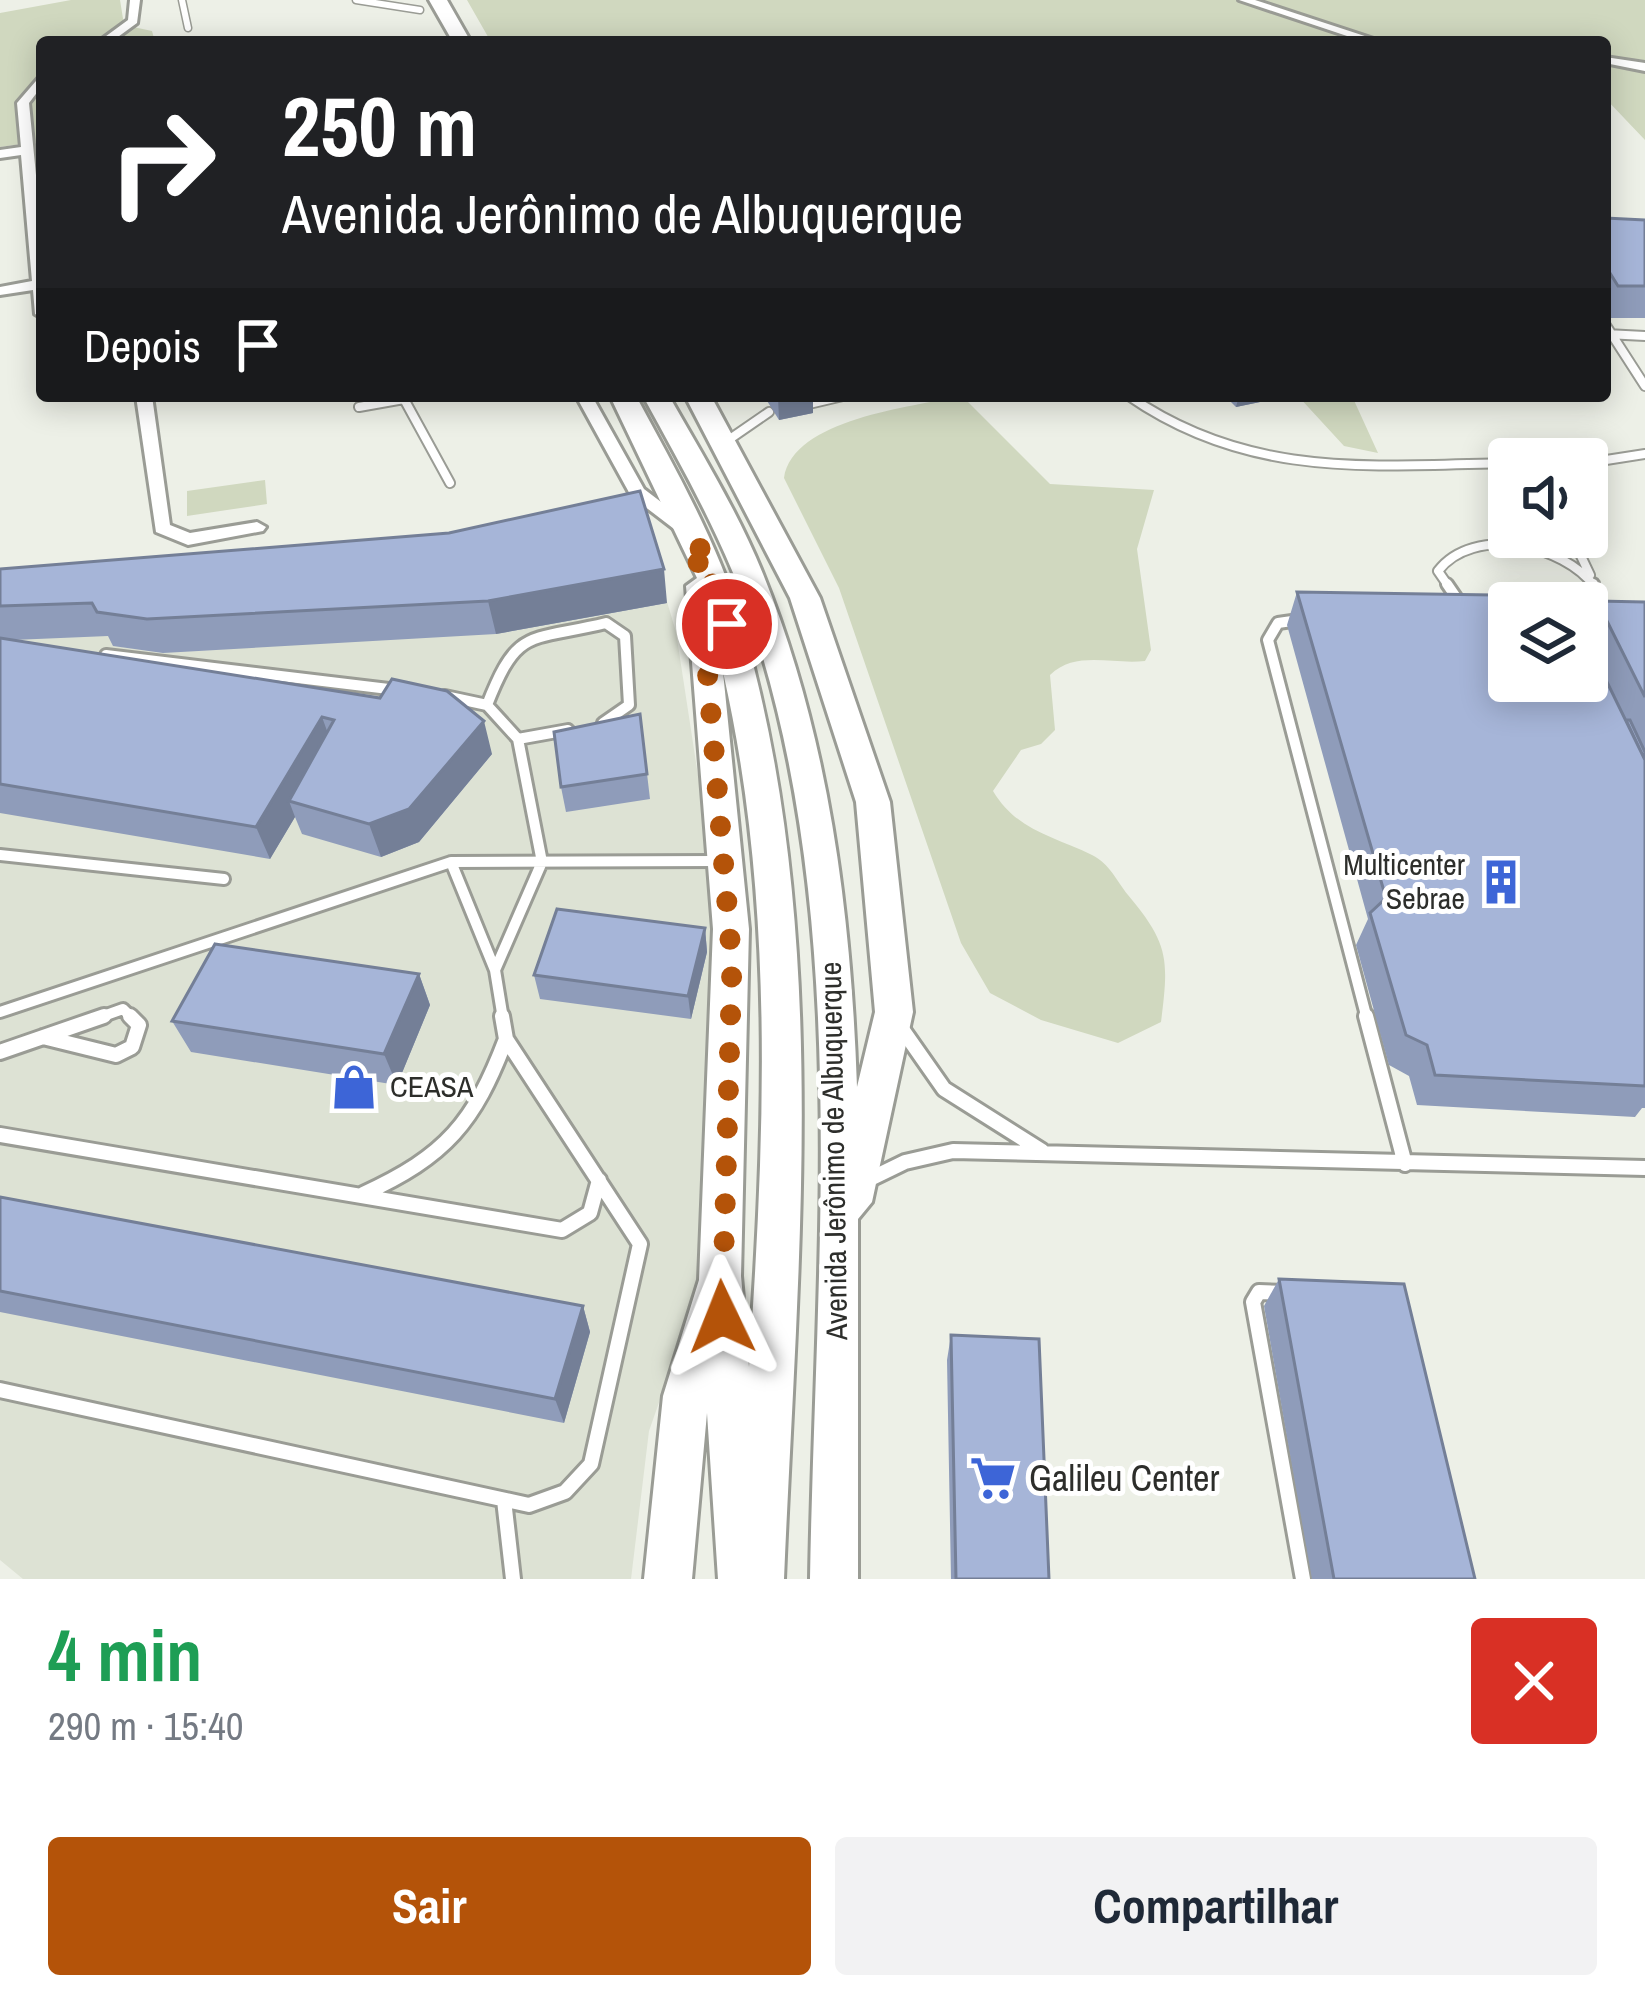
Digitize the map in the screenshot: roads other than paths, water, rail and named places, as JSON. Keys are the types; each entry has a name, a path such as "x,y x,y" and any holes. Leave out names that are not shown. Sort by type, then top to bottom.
{"main road":[{"path":"439,0 459,36"},
{"path":"417,5 431,32"},
{"name":"Avenida Jerônimo de Albuquerque","path":"626,402 696,537 727,624 756,742 780,955 760,1579"},
{"name":"Avenida Jerônimo de Albuquerque","path":"659,402 746,568 802,751 837,1016 834,1579"},
{"path":"701,402 805,598 855,735 878,834 894,1012 839,1261"},
{"name":"Avenida Jerônimo de Albuquerque","path":"696,537 727,861 732,963 720,1276"},
{"path":"668,1579 686,1396 720,1276"},
{"path":"720,1276 742,1579"}],"street":[{"path":"112,36 133,21 135,0"},
{"path":"1244,0 1358,36"},
{"path":"1611,61 1645,67"},
{"path":"36,86 22,103 36,179"},
{"path":"0,154 27,150"},
{"path":"0,291 36,285"},
{"path":"145,402 162,528 188,538 257,526"},
{"path":"587,402 637,492 696,537"}],"lane":[{"path":"182,0 188,28"},
{"path":"356,0 417,5"},
{"path":"1611,334 1645,336"},
{"path":"1611,338 1645,386"},
{"path":"358,407 387,402"},
{"path":"406,402 450,483"},
{"path":"809,404 818,402"},
{"path":"1138,402 1189,434 1268,459 1351,465 1488,463"},
{"path":"724,442 770,412"},
{"path":"1608,462 1645,458"},
{"path":"1440,603 1440,563 1455,551 1488,549"},
{"path":"1558,558 1591,578"},
{"path":"1582,558 1591,582"},
{"path":"1443,585 1476,611"},
{"path":"1315,620 1278,623 1268,640 1405,1164"},
{"path":"487,705 507,653 519,644 594,623 606,622 625,635 629,705 619,717 518,739"},
{"path":"82,652 411,692"},
{"path":"435,695 487,705 518,739 542,862 495,970"},
{"path":"0,856 224,879"},
{"path":"0,1012 451,862 727,861"},
{"path":"0,1390 529,1505 548,1500 580,1479 591,1464 640,1244 506,1039 495,970 451,862"},
{"path":"0,1052 123,1009 139,1025 132,1047 116,1055 43,1037"},
{"path":"894,1012 925,1072 945,1094 1045,1153"},
{"path":"360,1196 418,1167 461,1133 482,1105 506,1039"},
{"path":"0,1135 562,1230 590,1213 599,1180"},
{"path":"854,1188 905,1162 953,1151 1645,1168"},
{"path":"1303,1579 1252,1301 1259,1292 1312,1294"},
{"path":"504,1500 513,1579"}],"place":[{"name":"Multicenter Sebrae","path":"1501,882"},
{"name":"CEASA","path":"354,1087"},
{"name":"Galileu Center","path":"993,1478"}]}
